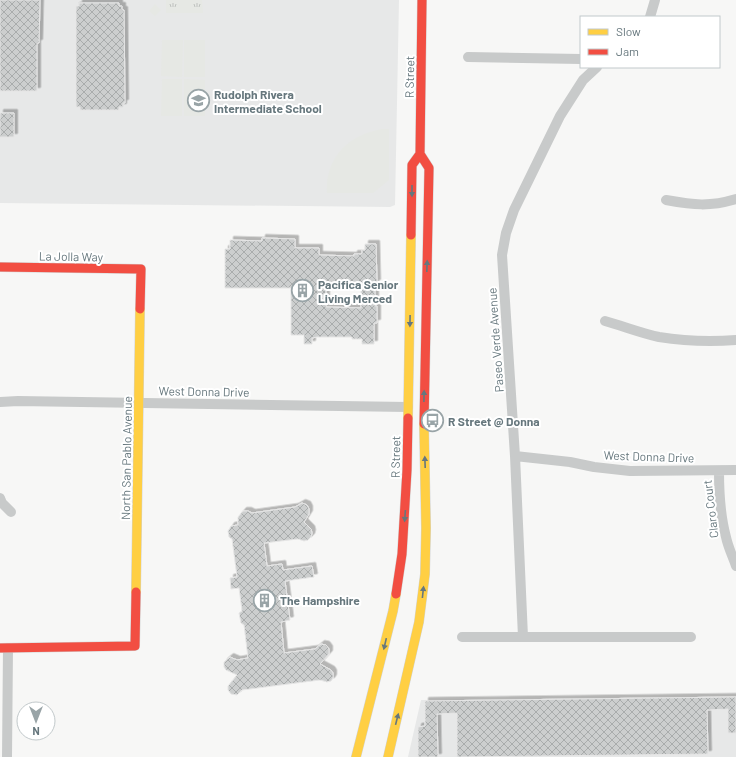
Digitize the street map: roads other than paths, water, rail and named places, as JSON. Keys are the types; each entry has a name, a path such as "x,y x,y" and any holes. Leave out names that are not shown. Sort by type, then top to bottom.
{"street":[{"name":"R Street","path":"388,757 419,622 425,574 426,528 424,408 429,168 420,154 422,0"},
{"path":"650,16 655,0"},
{"path":"468,57 580,59"},
{"name":"Paseo Verde Avenue","path":"523,637 515,456 502,255 506,232 514,210 560,116 583,80 596,68"},
{"name":"R Street","path":"356,757 393,611 402,554 407,470 412,165 420,154"},
{"path":"666,200 699,205 721,203 736,199"},
{"name":"La Jolla Way","path":"0,267 141,269"},
{"name":"North San Pablo Avenue","path":"4,648 136,646 141,269"},
{"path":"605,322 657,336 679,340 736,340"},
{"name":"West Donna Drive","path":"0,402 18,401 408,407"},
{"name":"West Donna Drive","path":"515,456 630,471 736,470"},
{"name":"Claro Court","path":"719,471 722,519 726,537 736,566"},
{"path":"0,498 2,503 11,512"},
{"path":"462,637 691,637"},
{"path":"4,648 7,757"}],"place":[{"name":"Rudolph Rivera Intermediate School","path":"198,101"},
{"name":"Pacifica Senior Living Merced","path":"303,291"},
{"name":"R Street @ Donna","path":"433,421"},
{"name":"The Hampshire","path":"264,600"}]}
